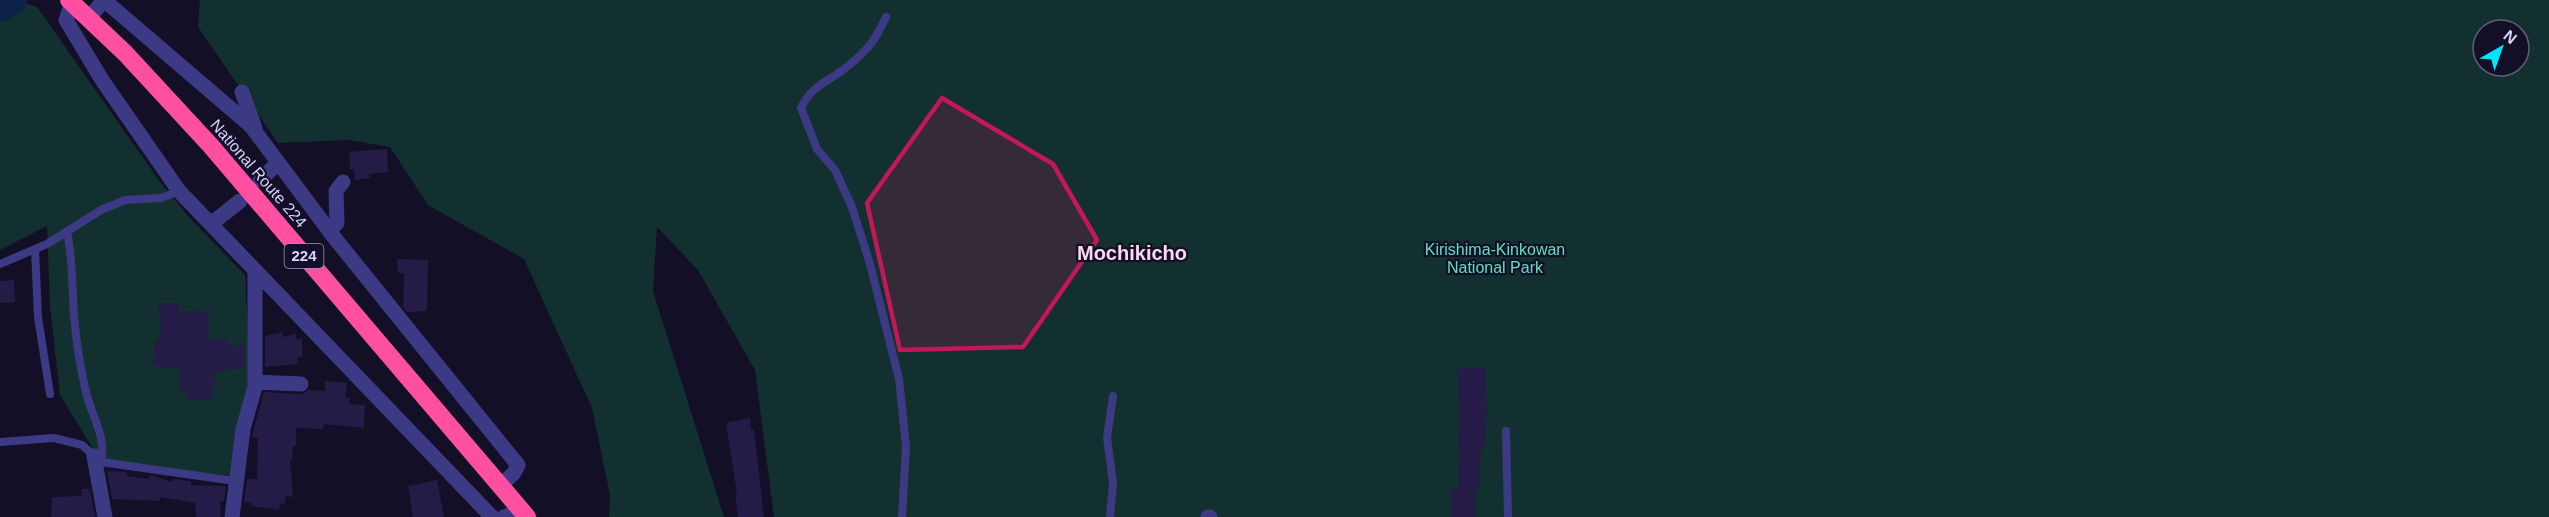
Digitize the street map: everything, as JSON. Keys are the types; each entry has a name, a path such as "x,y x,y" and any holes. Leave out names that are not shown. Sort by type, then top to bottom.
{"highway":[{"name":"National Route 224","path":"71,1 212,146 524,514"}],"street":[{"path":"89,18 104,0 251,126 329,231 518,465 514,473 500,486"},
{"path":"71,1 66,20 72,32 102,80 179,191 492,517"},
{"path":"242,92 259,136"},
{"path":"260,180 278,163"},
{"path":"329,231 337,223 336,191 343,182"},
{"path":"211,224 240,201"},
{"path":"232,517 243,429 255,382 255,270"},
{"path":"255,382 301,384"},
{"path":"97,459 105,517"},
{"path":"504,517 524,514"}],"lane":[{"path":"886,17 876,39 848,66 808,93 801,108 818,149 835,170 852,207 870,264 899,379 906,446 902,517"},
{"path":"0,264 35,249 101,210 125,200 161,198 179,191"},
{"path":"67,232 72,263 77,343 88,403 102,440 103,453 97,459"},
{"path":"35,249 38,317 50,394"},
{"path":"1110,517 1113,483 1107,438 1113,396"},
{"path":"1506,431 1508,517"},
{"path":"0,442 54,438 82,445 97,459 235,481"}],"highlighted area":[{"path":"942,98 1053,164 1097,240 1023,347 900,350 867,203"}],"green space":[{"path":"0,0 17,0 37,7 163,186 190,218 245,275 251,391 230,476 108,462 98,457 60,395 50,306 47,226 0,250"},
{"name":"Kirishima-Kinkowan National Park","path":"200,0 2549,0 2549,517 774,517 755,370 698,270 657,227 653,291 724,517 609,517 610,495 592,408 524,259 428,205 390,147 349,140 278,143 198,27"}],"building":[{"path":"387,149 388,172 369,174 370,178 355,180 354,169 350,169 349,152"},
{"path":"397,259 428,260 427,311 407,312 403,307 404,273 398,273"},
{"path":"14,280 15,302 0,303 0,281"},
{"path":"159,303 178,303 178,311 209,312 209,339 227,339 227,345 245,345 245,368 215,371 215,390 212,390 212,399 188,400 189,393 180,393 181,370 152,365 156,339 160,340"},
{"path":"282,332 282,337 296,334 296,339 302,338 302,357 297,357 298,364 265,367 265,336"},
{"path":"1457,368 1486,368 1487,415 1484,448 1481,448 1479,488 1475,488 1475,517 1451,517 1451,490 1458,490 1460,446 1458,446 1460,416"},
{"path":"325,381 347,383 345,398 350,398 349,404 365,405 364,428 324,424 323,429 296,428 296,445 293,447 292,461 290,461 293,497 286,496 284,505 280,504 279,510 250,506 251,502 244,502 247,479 257,479 258,439 252,436 264,392 301,394 308,390 325,391"},
{"path":"750,418 751,430 754,429 764,517 738,517 735,494 737,494 726,423"},
{"path":"107,471 126,472 127,476 148,479 150,475 172,482 173,479 191,481 191,485 226,486 224,501 220,501 221,517 196,517 195,503 160,497 160,501 112,499"},
{"path":"437,480 444,517 413,517 408,486"},
{"path":"82,489 90,489 95,517 51,517 52,497 82,496"}],"waterway":[{"path":"0,6 11,0"}],"district":[{"name":"Mochikicho","path":"1132,253"}]}
